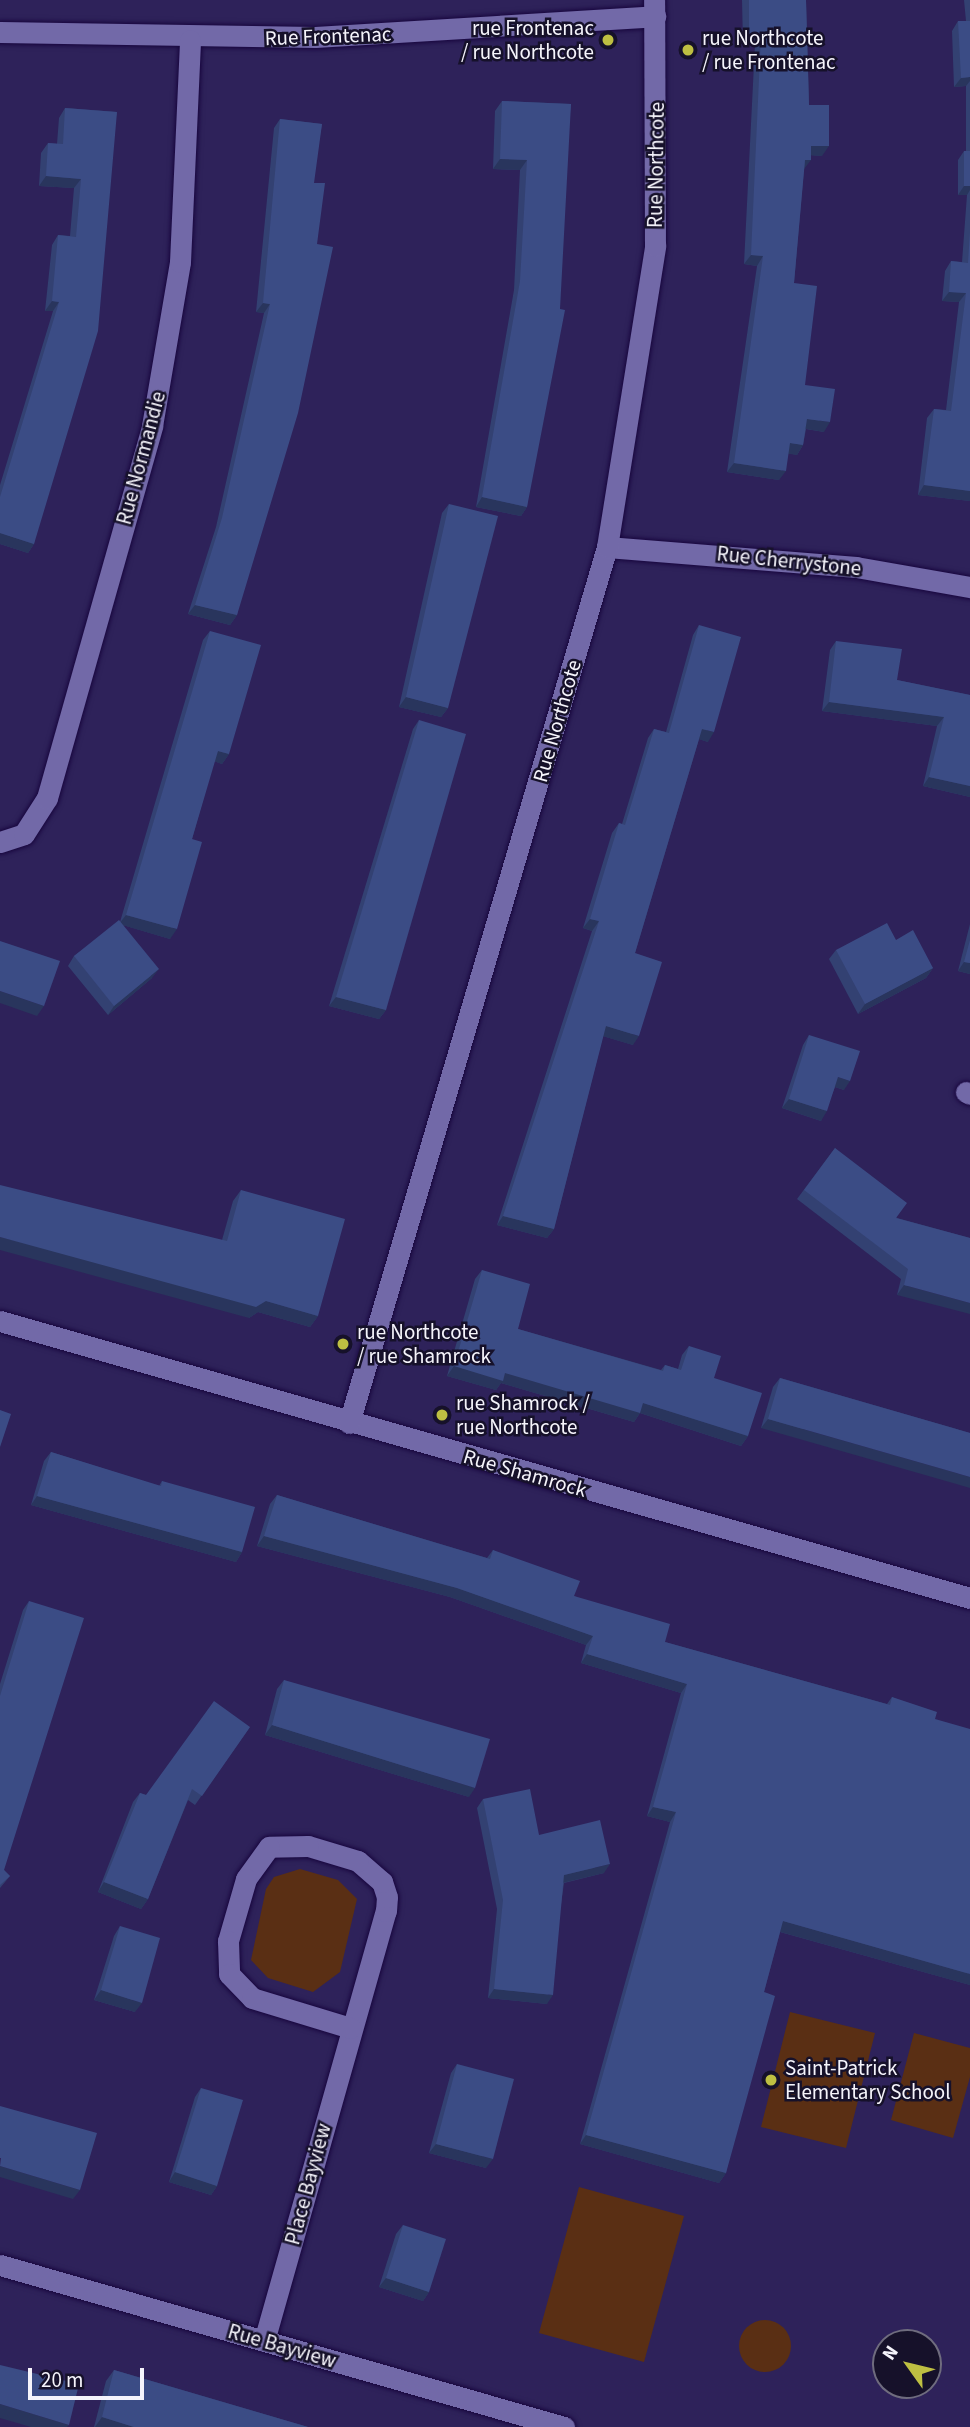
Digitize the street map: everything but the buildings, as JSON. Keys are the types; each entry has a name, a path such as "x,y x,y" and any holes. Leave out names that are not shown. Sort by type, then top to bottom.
{"street":[{"name":"Rue Frontenac","path":"0,32 190,40 584,25 654,8"},
{"name":"Rue Northcote","path":"349,1423 607,547 654,246 654,8"},
{"name":"Rue Normandie","path":"0,842 24,834 47,799 154,414 187,194 190,40"},
{"name":"Rue Cherrystone","path":"607,547 856,567 970,587"},
{"name":"Rue Shamrock","path":"0,1321 349,1423 970,1598"},
{"name":"Place Bayview","path":"264,2341 386,1911 383,1882 358,1861 308,1846 269,1847 246,1879 228,1941 229,1974 253,1998 351,2028"},
{"name":"Rue Bayview","path":"0,2265 564,2427"}],"shaded area":[{"path":"300,1869 338,1880 357,1899 340,1972 313,1992 268,1978 251,1960 266,1889 274,1877"},
{"path":"790,2012 875,2033 846,2148 761,2127"},
{"path":"914,2033 970,2048 970,2077 953,2138 891,2120"},
{"path":"579,2187 684,2216 644,2362 539,2333"},
{"path":"765,2320 775,2322 783,2328 789,2336 789,2356 783,2364 775,2370 765,2372 755,2370 747,2364 741,2356 739,2346 741,2336 747,2328 755,2322"}],"place":[{"name":"rue Frontenac / rue Northcote","path":"608,40"},
{"name":"rue Northcote / rue Frontenac","path":"688,50"},
{"name":"rue Northcote / rue Shamrock","path":"343,1344"},
{"name":"rue Shamrock / rue Northcote","path":"442,1415"},
{"name":"Saint-Patrick Elementary School","path":"771,2080"}]}
